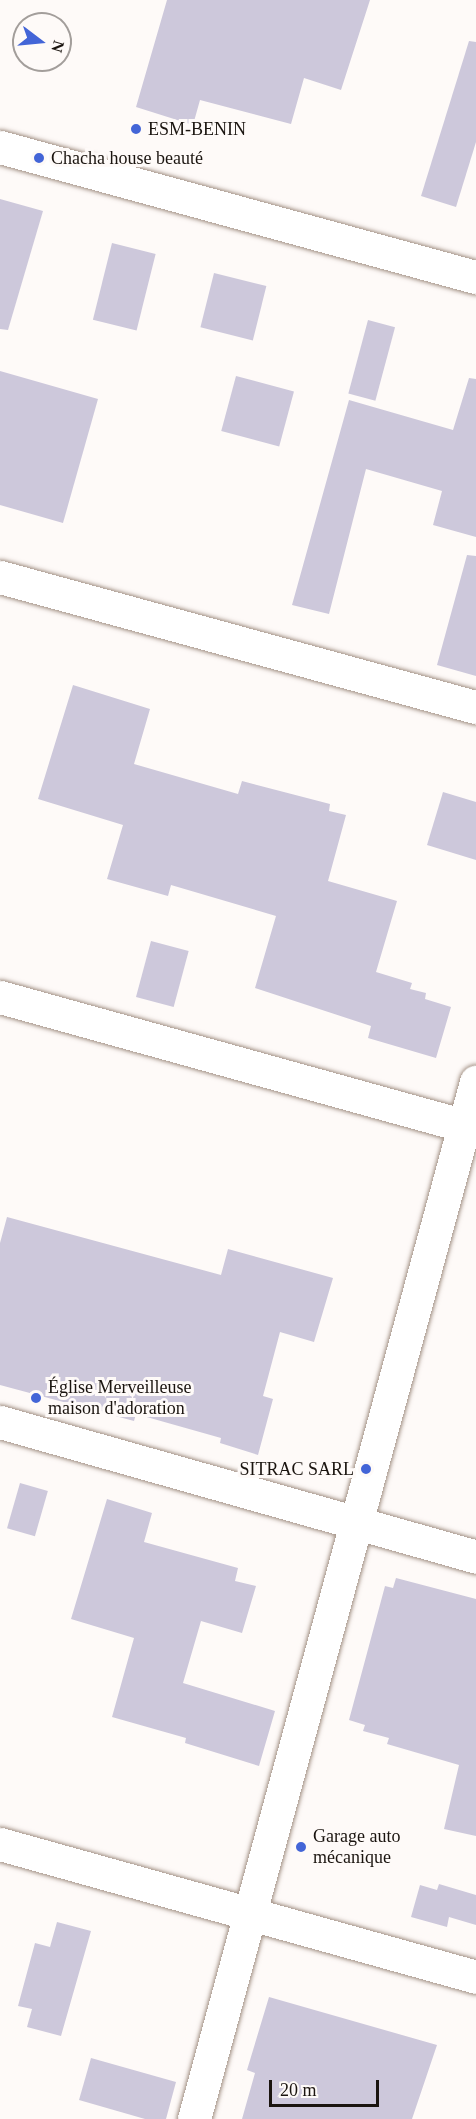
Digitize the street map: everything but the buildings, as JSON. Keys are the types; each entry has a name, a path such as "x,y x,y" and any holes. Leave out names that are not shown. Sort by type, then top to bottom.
{"street":[{"path":"0,147 476,277"},
{"path":"0,577 476,707"},
{"path":"0,997 470,1127"},
{"path":"194,2119 356,1524 470,1127 476,1082"},
{"path":"0,1422 476,1557"},
{"path":"0,1844 476,1977"}],"place":[{"name":"ESM-BENIN","path":"136,129"},
{"name":"Chacha house beauté","path":"39,158"},
{"name":"Église Merveilleuse maison d'adoration","path":"36,1398"},
{"name":"SITRAC SARL","path":"366,1469"},
{"name":"Garage auto mécanique","path":"301,1847"}]}
